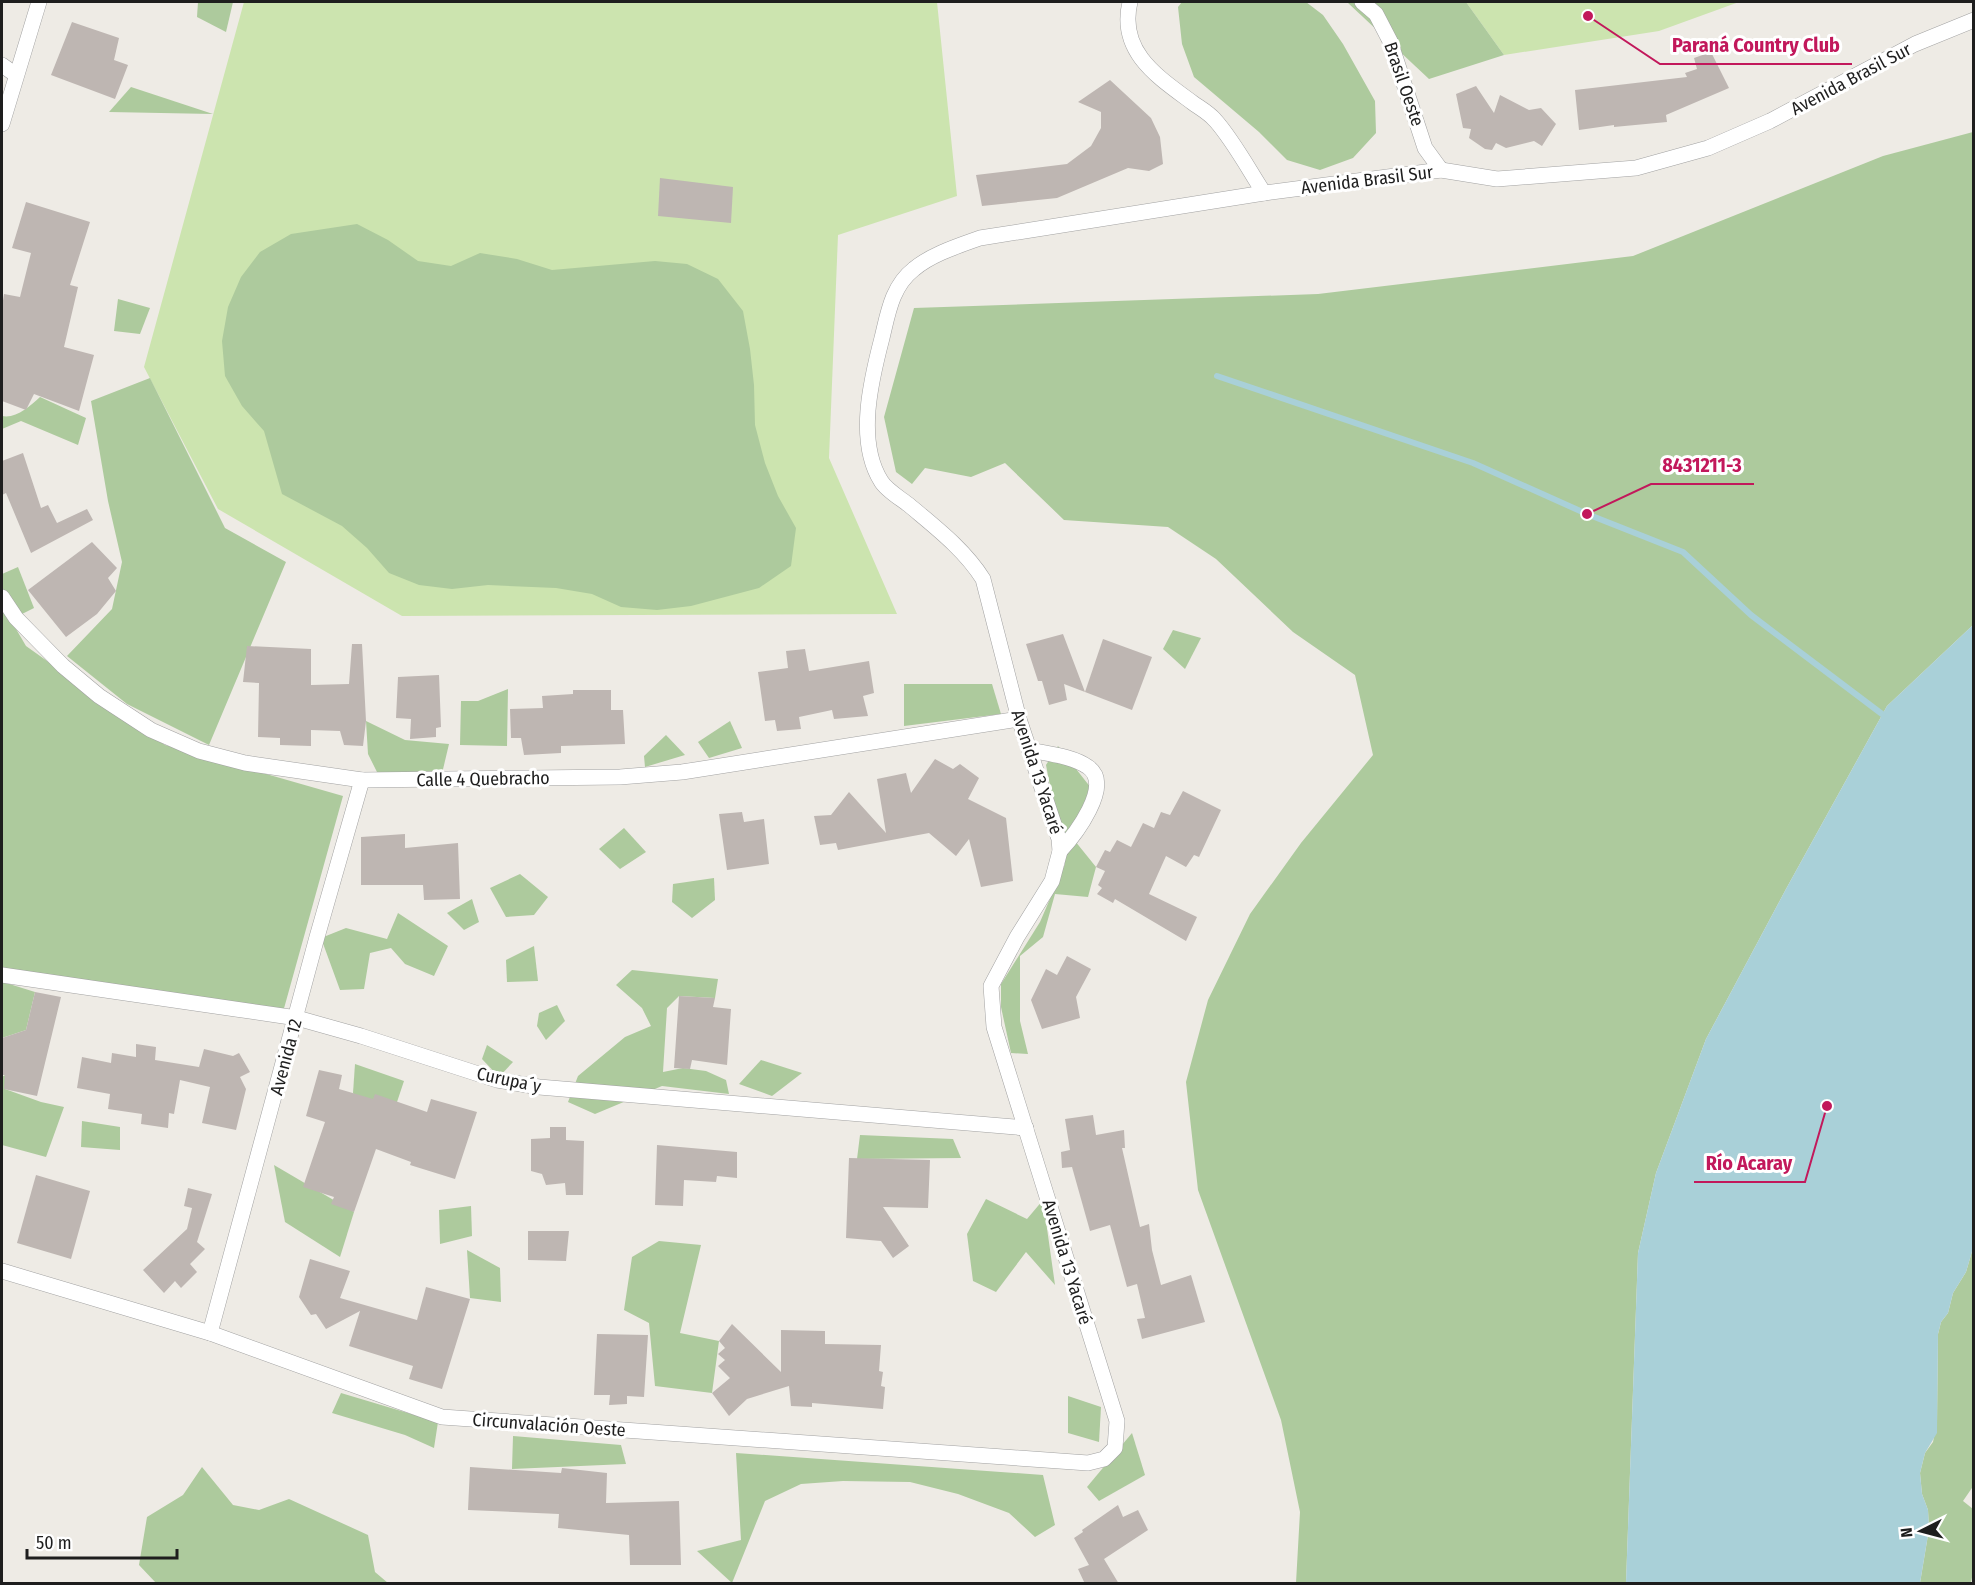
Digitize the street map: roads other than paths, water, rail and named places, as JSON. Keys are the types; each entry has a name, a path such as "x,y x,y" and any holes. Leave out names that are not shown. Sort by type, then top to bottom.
{"street":[{"path":"2,124 39,2"},
{"path":"1130,2 1126,17 1130,40 1144,63 1160,79 1214,119 1264,193"},
{"name":"Brasil Oeste","path":"1362,2 1376,14 1390,40 1425,148 1441,170"},
{"name":"Avenida Brasil Sur","path":"894,293 913,269 947,250 980,238 1264,193 1441,170 1497,179 1636,168 1708,148 1770,121 1915,44 1974,20"},
{"path":"2,65 16,75"},
{"name":"Avenida 13 Yacaré","path":"894,293 870,385 868,436 872,465 882,484 945,534 975,566 983,579 1019,719 1059,839 1060,851 1052,881 1017,937 992,986 994,1028 1117,1421 1116,1448"},
{"name":"Calle 4 Quebracho","path":"2,597 16,618 63,666 99,696 151,730 199,751 245,762 362,780 620,777 682,772 1019,719"},
{"path":"1030,750 1078,762 1093,771 1096,778 1094,800 1073,837 1060,851"},
{"name":"Avenida 12","path":"210,1334 362,780"},
{"name":"Curupa´y","path":"2,975 297,1018 497,1080 539,1087 1026,1128"},
{"name":"Circunvalación Oeste","path":"2,1271 210,1334 442,1417 1088,1463 1104,1459 1116,1448"}],"water":[{"path":"1973,625 1973,1248 1966,1272 1953,1293 1948,1313 1941,1322 1938,1334 1937,1433 1925,1453 1920,1473 1922,1494 1928,1510 1929,1529 1920,1583 1626,1583 1638,1253 1656,1173 1706,1039 1887,706"}],"waterway":[{"path":"1217,376 1473,463 1587,514 1683,552 1751,615 1882,714"}],"place":[{"name":"Paraná Country Club","path":"1588,16"},
{"name":"8431211-3","path":"1587,514"},
{"name":"Río Acaray","path":"1827,1106"}]}
